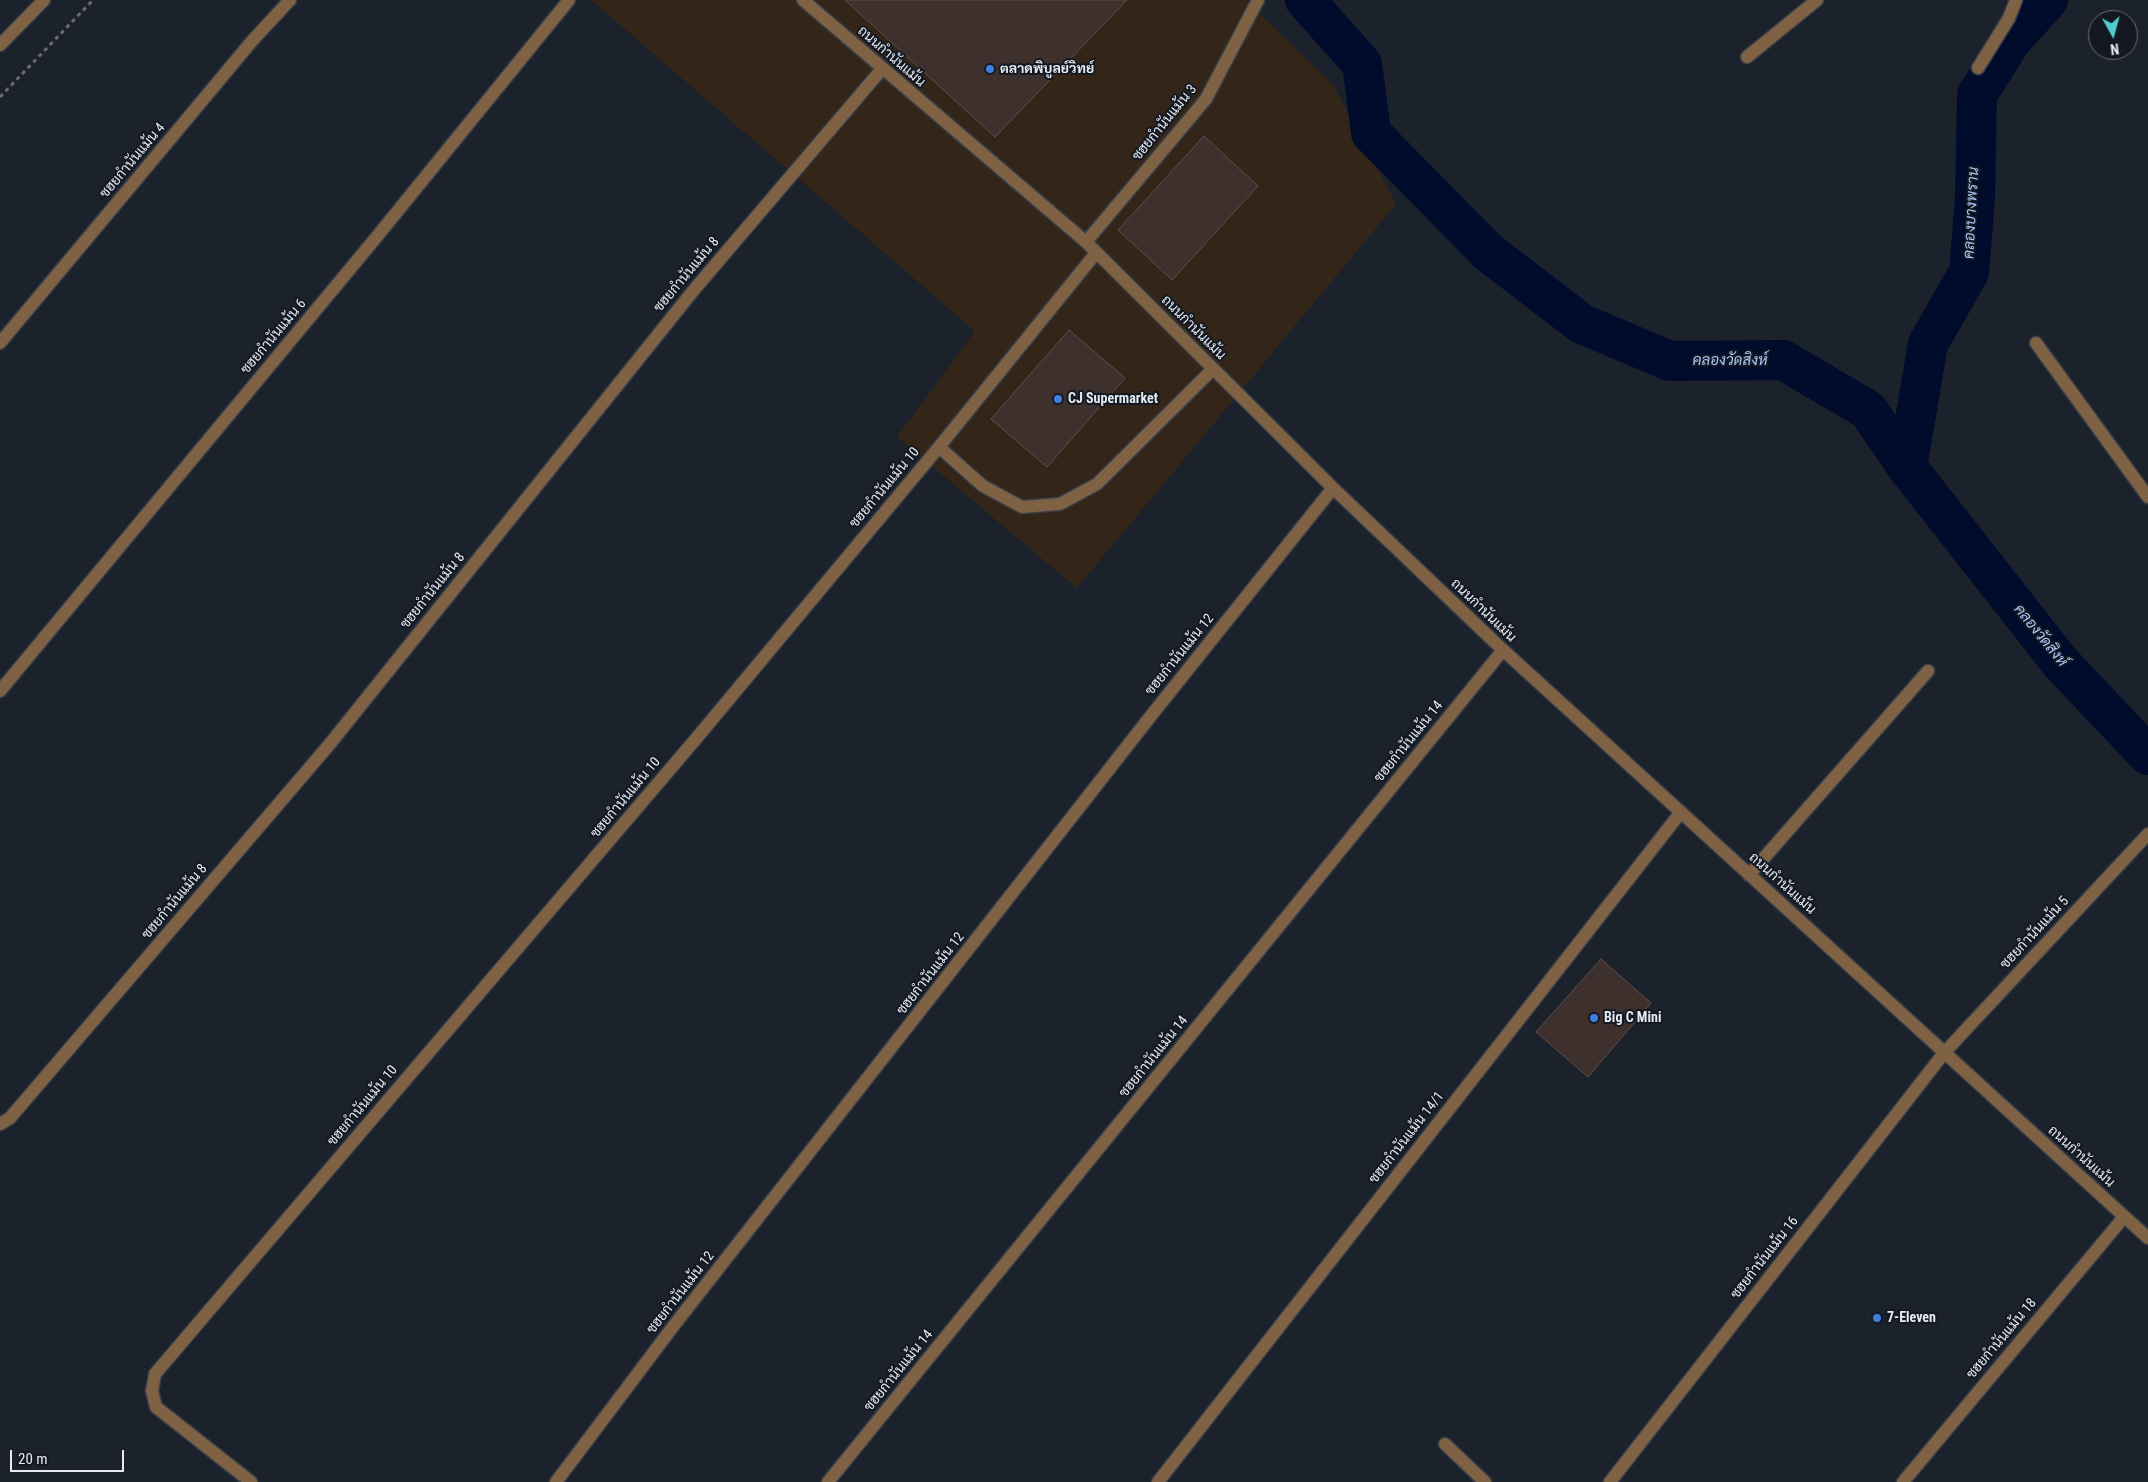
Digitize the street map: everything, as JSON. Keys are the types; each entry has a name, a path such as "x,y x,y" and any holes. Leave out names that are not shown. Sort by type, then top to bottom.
{"street":[{"path":"0,45 44,0"},
{"name":"ซฮยกำนันแม้น 4","path":"0,343 252,41 290,0"},
{"name":"ซฮยกำนันแม้น 6","path":"0,691 379,234 569,0"},
{"name":"ถนนกำนันแม้น","path":"803,0 1086,242 1333,488 1503,650 2148,1238"},
{"name":"ซฮยกำนันแม้น 3","path":"1086,242 1206,99 1258,0"},
{"path":"1747,57 1817,0"},
{"path":"1978,68 2009,18 2016,0"},
{"name":"ซฮยกำนันแม้น 8","path":"0,1124 10,1118 329,744 693,290 882,69"},
{"name":"ซฮยกำนันแม้น 10","path":"250,1482 156,1407 152,1391 155,1374 700,734 939,447 1096,253"},
{"path":"2036,343 2148,497"},
{"path":"939,447 983,486 1022,507 1060,504 1097,484 1213,369"},
{"name":"ซฮยกำนันแม้น 12","path":"556,1482 675,1324 1144,725 1333,488"},
{"name":"ซฮยกำนันแม้น 14","path":"828,1482 1503,650"},
{"path":"1750,875 1928,671"},
{"name":"ซฮยกำนันแม้น 14/1","path":"1158,1482 1681,812"},
{"name":"ซฮยกำนันแม้น 5","path":"1944,1053 2148,834"},
{"name":"ซฮยกำนันแม้น 16","path":"1610,1482 1944,1053"},
{"name":"ซฮยกำนันแม้น 18","path":"1903,1482 2124,1216"},
{"path":"1445,1444 1485,1482"}],"path":[{"path":"0,97 93,0"}],"shaded area":[{"path":"591,0 1246,0 1334,86 1396,204 1077,588 897,437 975,331"}],"building":[{"name":"ตลาดพิบูลย์วิทย์","path":"845,0 1127,0 995,137"},
{"path":"1204,136 1258,186 1172,280 1118,230"},
{"name":"CJ Supermarket","path":"1069,330 1125,378 1047,467 991,419"},
{"name":"Big C Mini","path":"1601,959 1651,1003 1588,1077 1536,1032"}],"waterway":[{"name":"คลองวัดสิงห์","path":"1305,0 1362,64 1371,133 1488,252 1582,324 1670,361 1783,360 1868,410 1907,467 2060,662 2148,755"},
{"name":"คลองบางพราน","path":"1907,467 1928,344 1969,272 1975,198 1977,95 2011,41 2048,0"}],"place":[{"name":"ตลาดพิบูลย์วิทย์","path":"990,69"},
{"name":"CJ Supermarket","path":"1058,399"},
{"name":"Big C Mini","path":"1594,1018"},
{"name":"7-Eleven","path":"1877,1318"}]}
